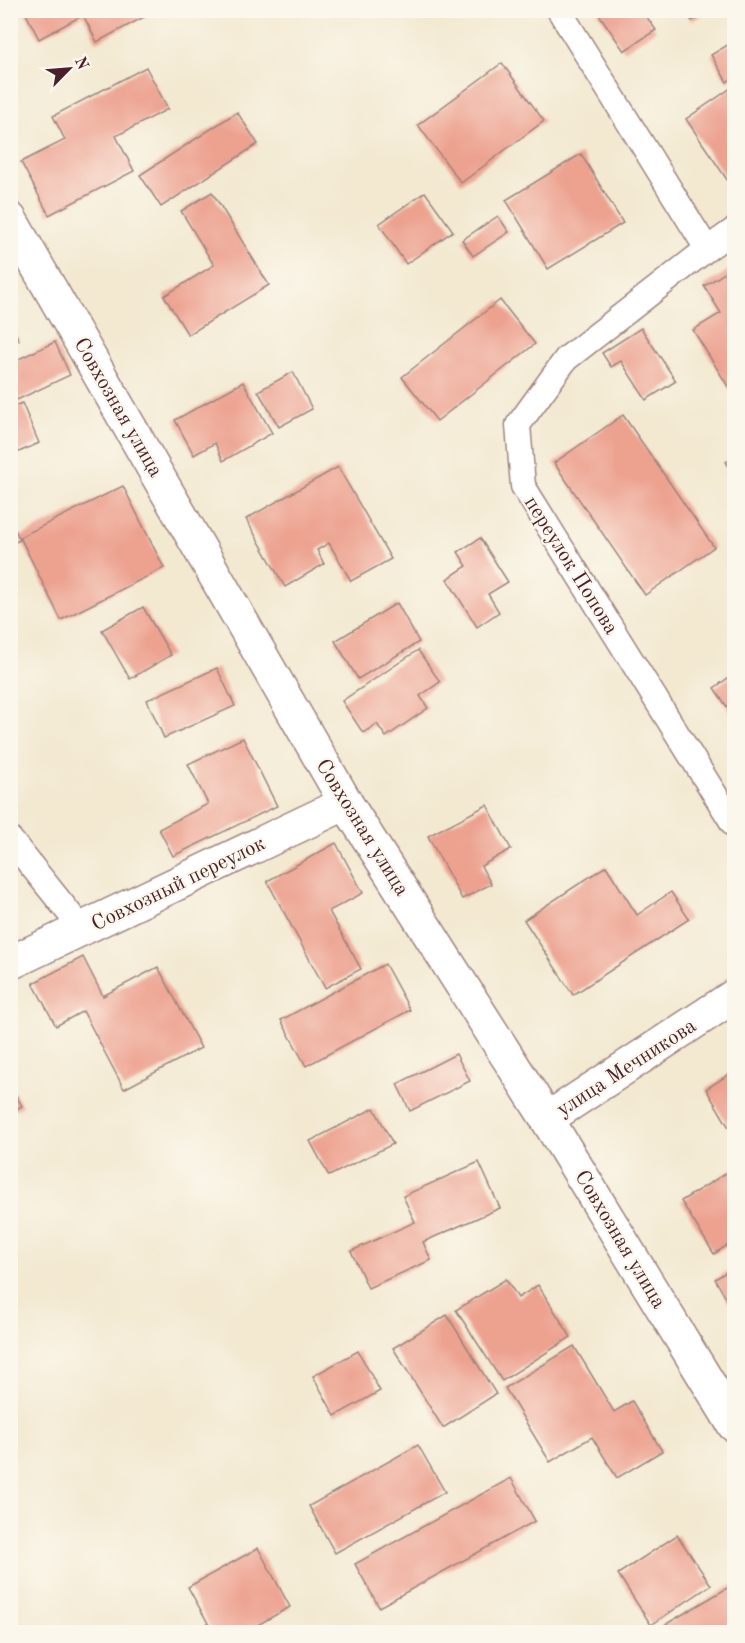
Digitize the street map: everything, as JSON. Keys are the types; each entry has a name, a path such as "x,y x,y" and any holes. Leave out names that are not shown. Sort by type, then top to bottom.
{"street":[{"name":"Совхозная улица","path":"10,219 346,803 547,1119 735,1425"},
{"name":"Совхозный переулок","path":"10,963 346,803"},
{"name":"улица Мечникова","path":"547,1119 735,996"}],"lane":[{"path":"559,10 707,249"},
{"name":"переулок Попова","path":"735,230 707,249 566,359 518,425 523,486 735,825"},
{"path":"10,839 82,929"}],"building":[{"path":"24,10 143,10 146,16 97,42 83,15 39,39"},
{"path":"602,10 642,10 656,30 624,51 598,13"},
{"path":"685,10 708,10 692,21"},
{"path":"734,41 734,77 727,82 711,55"},
{"path":"502,63 544,121 461,183 418,125"},
{"path":"146,67 168,109 116,136 134,171 49,215 21,162 65,140 53,116"},
{"path":"734,86 734,190 686,119"},
{"path":"237,112 258,144 161,207 140,175"},
{"path":"581,154 623,223 548,269 506,200"},
{"path":"212,192 269,285 188,335 164,296 214,265 181,211"},
{"path":"425,192 453,231 406,264 379,224"},
{"path":"498,216 509,232 473,256 462,240"},
{"path":"734,267 734,396 693,330 721,313 704,286"},
{"path":"500,300 535,344 437,421 402,377"},
{"path":"10,324 19,340 10,344"},
{"path":"641,328 676,381 646,400 621,361 611,367 602,353"},
{"path":"55,342 70,375 17,400 10,386 10,363"},
{"path":"293,372 312,409 279,427 258,391"},
{"path":"243,382 272,433 223,461 215,443 194,455 175,420"},
{"path":"22,403 39,443 10,456 10,408"},
{"path":"623,415 714,547 645,595 554,463"},
{"path":"734,457 734,475 726,462"},
{"path":"338,467 391,559 351,581 329,543 317,550 324,564 285,587 246,519"},
{"path":"123,486 164,568 61,620 20,537"},
{"path":"10,519 20,540 10,544"},
{"path":"480,538 508,582 488,594 499,612 477,627 447,579 467,566 458,552"},
{"path":"397,603 419,642 358,679 335,641"},
{"path":"143,607 171,655 130,679 102,630"},
{"path":"418,650 440,682 420,696 428,708 386,737 377,724 363,733 342,701"},
{"path":"217,668 235,706 164,738 147,700"},
{"path":"734,674 734,717 714,688"},
{"path":"243,738 277,806 173,856 159,829 208,804 188,764"},
{"path":"487,805 511,849 481,866 491,884 462,899 428,836"},
{"path":"336,843 363,893 329,911 361,969 325,988 267,881"},
{"path":"606,866 637,915 671,892 689,919 573,995 524,920"},
{"path":"83,957 103,996 158,967 201,1048 124,1089 83,1011 56,1026 33,983"},
{"path":"385,964 410,1010 306,1066 281,1020"},
{"path":"456,1054 470,1081 410,1111 397,1084"},
{"path":"734,1071 734,1136 706,1089"},
{"path":"10,1085 22,1106 10,1112"},
{"path":"374,1108 393,1144 329,1176 310,1141"},
{"path":"479,1162 500,1208 423,1242 431,1260 368,1288 351,1251 415,1222 403,1196"},
{"path":"734,1168 734,1241 714,1254 681,1201"},
{"path":"734,1267 734,1312 715,1279"},
{"path":"506,1279 518,1298 538,1285 571,1337 502,1381 456,1310"},
{"path":"447,1315 496,1394 443,1428 393,1348"},
{"path":"574,1346 614,1412 632,1401 662,1451 617,1478 592,1437 550,1462 505,1388"},
{"path":"358,1351 380,1391 335,1416 313,1376"},
{"path":"418,1445 445,1492 335,1553 309,1506"},
{"path":"511,1478 535,1521 379,1607 355,1564"},
{"path":"677,1535 711,1585 651,1625 618,1574"},
{"path":"258,1548 290,1607 245,1632 213,1632 188,1587"},
{"path":"734,1584 734,1632 664,1632 661,1627"}]}
